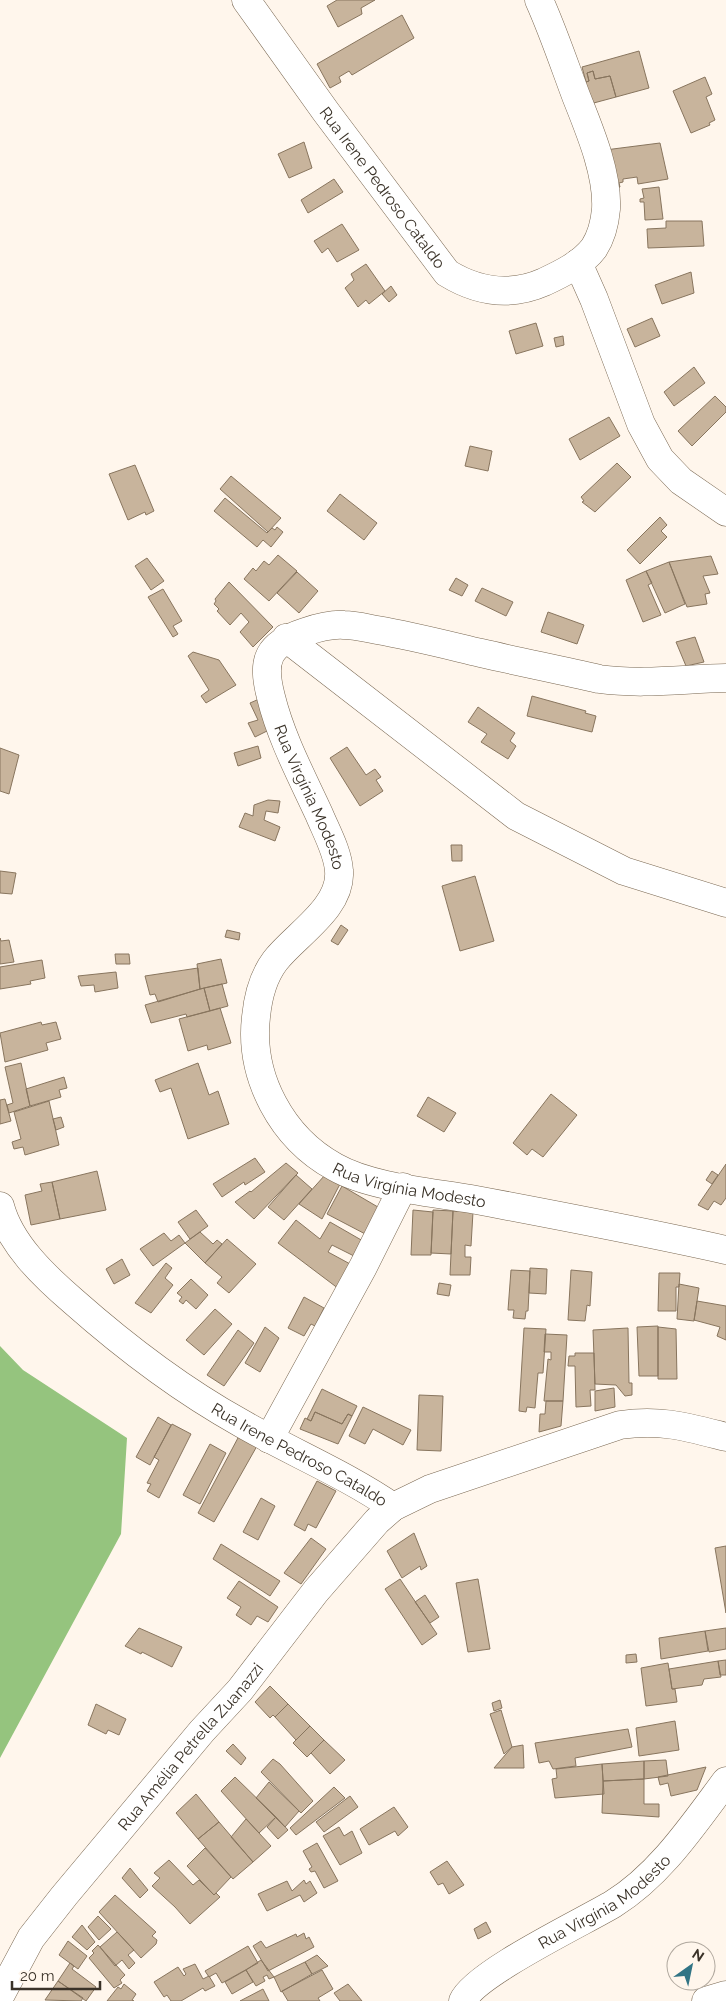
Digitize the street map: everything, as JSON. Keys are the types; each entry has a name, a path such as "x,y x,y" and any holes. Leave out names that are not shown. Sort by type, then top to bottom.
{"street":[{"name":"Rua Irene Pedroso Cataldo","path":"246,0 326,112 447,273 462,282 501,292 531,287 578,263 594,247 599,237 606,208 605,189 588,125 539,0"},
{"path":"578,263 594,298 641,424 656,452 669,470 681,481 726,512"},
{"name":"Rua Virgínia Modesto","path":"726,678 656,683 598,680 408,636 344,624 312,629 286,638 275,646 267,666 270,694 281,730 328,833 339,869 338,882 333,897 319,917 277,959 265,977 255,1027 257,1058 262,1078 281,1119 299,1143 335,1167 352,1175 403,1187 616,1226 726,1250"},
{"path":"286,638 516,816 624,871 726,903"},
{"path":"268,1439 364,1267 403,1187"},
{"name":"Rua Irene Pedroso Cataldo","path":"0,1206 3,1218 16,1242 56,1287 114,1337 183,1388 268,1439 334,1471 393,1507 430,1489 620,1425 646,1421 667,1422 726,1437"},
{"name":"Rua Amélia Petrella Zuanazzi","path":"0,1996 31,1938 64,1896 202,1731 240,1690 350,1552 377,1521 393,1507"},
{"name":"Rua Virgínia Modesto","path":"463,2001 474,1987 497,1970 612,1904 642,1883 659,1866 726,1781"},
{"path":"706,2001 726,1995"}],"green space":[{"path":"0,1346 23,1370 127,1438 121,1534 0,1758"}],"building":[{"path":"337,0 375,0 361,8 362,14 338,27 327,6"},
{"path":"402,15 414,38 352,75 349,71 339,77 341,82 330,88 317,64"},
{"path":"639,51 649,88 616,97 610,76 595,79 593,71 587,73 589,81 586,82 582,67"},
{"path":"593,71 595,79 610,76 616,97 590,104 583,83 589,81 587,73"},
{"path":"705,77 712,94 706,97 715,120 709,123 710,125 691,133 673,91"},
{"path":"304,142 312,168 289,178 278,154"},
{"path":"660,143 668,179 638,184 637,177 623,179 623,182 619,183 620,187 613,188 605,150"},
{"path":"334,179 343,192 308,213 301,200"},
{"path":"659,187 663,219 645,220 644,202 640,202 640,199 644,198 642,189"},
{"path":"666,221 702,221 704,246 648,248 647,229 666,228"},
{"path":"342,224 359,250 337,262 328,248 322,253 314,241"},
{"path":"366,264 385,291 369,304 366,300 358,307 345,288 354,280 351,274"},
{"path":"691,272 694,293 662,304 655,285"},
{"path":"391,286 397,295 389,302 382,294"},
{"path":"652,318 660,336 635,347 627,329"},
{"path":"536,323 543,346 516,354 509,331"},
{"path":"563,336 564,345 556,347 554,338"},
{"path":"694,367 705,383 674,406 664,392"},
{"path":"715,396 726,407 726,412 692,446 678,431"},
{"path":"609,417 620,436 580,460 569,439"},
{"path":"470,446 492,451 488,471 465,466"},
{"path":"617,463 631,477 595,512 582,502 584,501 581,497"},
{"path":"135,465 154,511 146,515 145,512 128,520 109,474"},
{"path":"231,476 281,518 268,532 220,489"},
{"path":"340,494 377,523 364,540 327,511"},
{"path":"225,498 267,533 272,528 275,530 277,527 283,532 271,547 263,540 257,547 214,511"},
{"path":"660,517 667,525 661,531 667,537 640,564 627,550"},
{"path":"278,555 297,571 269,601 244,579 253,568 256,571 264,561 269,565"},
{"path":"711,556 718,574 703,576 710,593 705,594 707,604 687,607 669,562"},
{"path":"147,558 164,581 151,590 135,566"},
{"path":"669,562 685,604 665,613 646,571"},
{"path":"646,571 652,583 648,585 661,615 643,622 626,580"},
{"path":"297,572 318,591 299,613 277,593"},
{"path":"456,578 468,585 462,596 449,590"},
{"path":"229,582 273,627 253,647 240,632 249,622 241,613 230,625 217,611 219,609 214,604 215,599"},
{"path":"482,588 513,602 506,616 475,601"},
{"path":"163,589 182,621 173,626 178,634 173,637 148,597"},
{"path":"548,612 584,625 577,644 541,632"},
{"path":"695,637 704,662 686,666 676,642"},
{"path":"193,652 219,660 236,685 206,703 201,696 209,690 188,656"},
{"path":"266,696 279,725 255,737 248,723 258,720 250,703"},
{"path":"532,696 586,711 585,713 596,716 592,732 527,716"},
{"path":"478,707 515,733 510,741 516,746 508,759 481,742 487,734 468,722"},
{"path":"258,746 261,758 238,766 234,753"},
{"path":"347,747 366,775 375,769 381,777 376,780 383,791 360,806 330,758"},
{"path":"0,748 19,755 9,794 0,791"},
{"path":"268,800 280,801 278,813 266,811 264,820 280,827 275,841 239,827 245,813 253,816 254,805"},
{"path":"451,845 462,845 462,861 452,861"},
{"path":"0,871 16,873 12,894 0,893"},
{"path":"475,876 494,941 460,951 442,886"},
{"path":"341,925 348,930 338,945 331,941"},
{"path":"227,930 240,933 239,940 225,937"},
{"path":"0,938 1,941 9,940 14,962 0,964"},
{"path":"115,954 129,954 130,964 116,964"},
{"path":"221,959 227,983 200,989 197,964"},
{"path":"42,960 45,978 30,981 31,984 0,989 0,967"},
{"path":"198,968 200,989 158,1002 155,994 150,995 145,976"},
{"path":"116,972 118,988 95,992 94,985 81,986 78,976"},
{"path":"222,984 228,1006 210,1011 204,988"},
{"path":"204,988 210,1011 187,1017 186,1014 151,1023 145,1005"},
{"path":"220,1008 231,1043 208,1050 207,1045 188,1051 179,1019"},
{"path":"41,1022 42,1025 56,1022 61,1039 46,1043 48,1050 5,1062 0,1033"},
{"path":"21,1063 30,1106 9,1113 7,1105 13,1103 5,1067"},
{"path":"198,1063 209,1095 218,1091 229,1124 188,1139 171,1088 160,1092 155,1080"},
{"path":"64,1077 67,1088 59,1090 61,1097 30,1106 26,1089"},
{"path":"551,1094 577,1115 543,1157 532,1149 527,1155 513,1143"},
{"path":"428,1097 456,1113 444,1132 417,1116"},
{"path":"5,1099 11,1121 0,1124 0,1100"},
{"path":"49,1101 59,1145 25,1155 23,1147 14,1149 12,1142 21,1139 14,1112"},
{"path":"61,1117 64,1127 56,1130 53,1119"},
{"path":"255,1158 265,1172 245,1185 244,1182 222,1197 213,1184"},
{"path":"286,1163 298,1173 254,1219 235,1202 251,1192"},
{"path":"726,1164 726,1198 721,1205 714,1201 708,1210 698,1205"},
{"path":"97,1171 106,1210 60,1219 52,1182"},
{"path":"712,1171 718,1175 712,1184 706,1180"},
{"path":"296,1175 312,1189 284,1220 268,1207"},
{"path":"325,1175 340,1184 322,1219 299,1204"},
{"path":"52,1182 60,1219 31,1225 25,1195 42,1191 40,1184"},
{"path":"342,1186 383,1210 371,1237 327,1214"},
{"path":"196,1210 208,1226 190,1239 178,1222"},
{"path":"413,1210 433,1212 431,1255 411,1255"},
{"path":"433,1210 453,1211 451,1254 431,1253"},
{"path":"453,1211 473,1212 471,1246 465,1245 465,1257 471,1257 470,1275 450,1275"},
{"path":"296,1220 320,1239 330,1222 363,1241 354,1256 332,1245 328,1252 352,1265 339,1289 278,1243"},
{"path":"200,1232 213,1244 217,1240 222,1244 205,1263 185,1243"},
{"path":"164,1233 171,1241 179,1235 185,1243 153,1266 140,1249"},
{"path":"227,1239 256,1264 229,1293 217,1283 222,1277 205,1263"},
{"path":"122,1259 130,1275 114,1284 106,1269"},
{"path":"166,1263 172,1268 165,1278 173,1285 151,1313 135,1303"},
{"path":"530,1268 547,1269 546,1294 529,1293"},
{"path":"511,1270 530,1271 528,1311 526,1311 525,1319 513,1318 514,1310 508,1310"},
{"path":"571,1270 592,1272 590,1306 587,1305 585,1321 568,1320"},
{"path":"659,1273 680,1273 679,1287 676,1287 676,1311 658,1311"},
{"path":"191,1279 208,1295 196,1309 186,1300 183,1304 179,1301 182,1297 177,1293"},
{"path":"439,1283 451,1285 449,1296 437,1294"},
{"path":"679,1284 699,1288 694,1321 677,1319"},
{"path":"304,1297 324,1308 315,1326 311,1324 304,1336 288,1328"},
{"path":"697,1301 726,1306 726,1340 717,1336 720,1327 694,1320"},
{"path":"215,1309 232,1324 204,1355 186,1340"},
{"path":"658,1326 658,1376 639,1376 637,1327"},
{"path":"265,1327 279,1338 260,1372 245,1363"},
{"path":"658,1327 676,1329 677,1379 658,1379"},
{"path":"524,1328 546,1329 543,1373 538,1373 535,1408 527,1407 526,1412 519,1411"},
{"path":"628,1328 629,1383 632,1383 632,1395 625,1396 616,1385 595,1384 593,1330"},
{"path":"238,1330 254,1343 224,1386 207,1375"},
{"path":"545,1334 567,1335 563,1401 544,1401 548,1359 551,1360 551,1352 544,1352"},
{"path":"575,1353 594,1353 595,1390 590,1390 591,1406 576,1407 575,1366 568,1366 569,1356 575,1356"},
{"path":"614,1388 615,1407 595,1411 595,1391"},
{"path":"322,1389 357,1406 352,1416 348,1414 342,1424 315,1412 311,1421 307,1419"},
{"path":"419,1395 443,1396 441,1451 417,1450"},
{"path":"546,1401 563,1401 561,1426 539,1432 540,1414 545,1414"},
{"path":"363,1407 411,1430 403,1445 373,1429 365,1444 349,1436"},
{"path":"315,1412 342,1424 348,1414 352,1416 338,1444 300,1429 305,1418 311,1421"},
{"path":"158,1417 171,1425 150,1465 136,1457"},
{"path":"172,1424 191,1434 159,1498 147,1491 151,1484 147,1483 159,1460 154,1457"},
{"path":"239,1436 257,1446 214,1522 198,1513"},
{"path":"210,1444 226,1453 200,1504 183,1495"},
{"path":"317,1481 336,1491 316,1528 308,1524 305,1531 294,1525"},
{"path":"261,1498 275,1506 258,1540 243,1532"},
{"path":"414,1533 427,1566 421,1570 420,1566 402,1578 387,1551"},
{"path":"311,1538 326,1549 301,1584 284,1573"},
{"path":"221,1544 280,1581 270,1596 213,1559"},
{"path":"726,1546 726,1613 715,1548"},
{"path":"400,1579 437,1634 422,1645 385,1589"},
{"path":"478,1579 490,1649 468,1652 456,1583"},
{"path":"239,1581 278,1607 268,1622 257,1616 251,1625 236,1615 241,1607 227,1598"},
{"path":"425,1595 439,1617 430,1623 415,1602"},
{"path":"139,1628 182,1647 172,1667 125,1646"},
{"path":"726,1628 726,1649 709,1652 705,1631"},
{"path":"705,1631 708,1651 661,1659 659,1638"},
{"path":"636,1654 637,1662 626,1663 626,1655"},
{"path":"726,1660 726,1675 720,1675 718,1661"},
{"path":"718,1661 721,1677 704,1679 702,1685 672,1689 669,1669"},
{"path":"668,1663 672,1689 675,1689 677,1702 646,1706 641,1668"},
{"path":"270,1686 288,1704 275,1717 273,1715 270,1718 255,1702"},
{"path":"500,1700 502,1708 494,1711 492,1703"},
{"path":"96,1704 126,1719 119,1735 108,1730 106,1734 88,1725"},
{"path":"288,1704 310,1726 296,1740 275,1717"},
{"path":"501,1710 512,1747 504,1754 490,1714"},
{"path":"675,1721 679,1750 639,1756 636,1728"},
{"path":"310,1726 324,1740 307,1757 293,1743"},
{"path":"628,1729 632,1747 575,1758 576,1766 553,1769 549,1761 539,1763 535,1743"},
{"path":"324,1740 345,1760 330,1774 311,1753"},
{"path":"233,1744 246,1758 241,1765 226,1751"},
{"path":"523,1745 524,1768 494,1768 512,1747"},
{"path":"273,1759 280,1764 313,1801 301,1813 261,1772"},
{"path":"666,1760 668,1776 644,1779 644,1761"},
{"path":"644,1761 644,1779 603,1781 602,1764"},
{"path":"602,1764 604,1794 555,1798 552,1779 557,1778 556,1769"},
{"path":"706,1767 697,1790 671,1796 668,1783 660,1785 658,1777"},
{"path":"235,1777 276,1817 259,1833 221,1791"},
{"path":"644,1779 644,1804 659,1804 659,1817 602,1813 603,1781"},
{"path":"269,1782 299,1811 285,1827 256,1798"},
{"path":"334,1787 345,1798 296,1835 290,1828"},
{"path":"196,1794 219,1822 198,1839 176,1813"},
{"path":"350,1796 358,1807 324,1832 316,1822"},
{"path":"394,1807 408,1827 398,1836 395,1831 369,1845 360,1829"},
{"path":"276,1817 288,1830 278,1839 267,1827"},
{"path":"246,1819 271,1846 253,1862 231,1837"},
{"path":"219,1822 253,1862 233,1879 198,1839"},
{"path":"339,1827 344,1836 352,1831 362,1853 340,1865 323,1836"},
{"path":"317,1843 338,1881 324,1888 315,1871 311,1872 309,1869 312,1867 303,1851"},
{"path":"205,1848 231,1877 214,1895 187,1866"},
{"path":"169,1860 193,1885 199,1880 214,1895 216,1893 220,1897 190,1924 152,1886 160,1878 154,1873"},
{"path":"447,1861 464,1885 449,1894 443,1883 438,1885 430,1872"},
{"path":"130,1868 148,1890 140,1898 122,1878"},
{"path":"304,1880 306,1884 310,1881 317,1893 304,1902 300,1895 267,1911 258,1894 287,1881 292,1891"},
{"path":"115,1895 156,1932 152,1936 157,1940 156,1944 141,1958 99,1912"},
{"path":"98,1916 111,1929 99,1940 88,1927"},
{"path":"486,1922 491,1932 478,1939 474,1929"},
{"path":"82,1925 95,1942 87,1950 72,1937"},
{"path":"117,1932 134,1950 128,1955 135,1963 129,1969 122,1960 115,1966 100,1947"},
{"path":"304,1933 306,1939 309,1937 314,1947 268,1971 253,1946 261,1941 266,1948 296,1934 297,1937"},
{"path":"68,1941 87,1956 78,1969 59,1955"},
{"path":"98,1945 125,1975 120,1980 122,1983 114,1988 89,1958 94,1953 92,1951"},
{"path":"248,1946 258,1963 222,1983 216,1973 209,1977 205,1971"},
{"path":"317,1955 328,1966 312,1974 305,1962"},
{"path":"261,1960 274,1977 269,1979 267,1975 263,1977 265,1981 256,1986 246,1970"},
{"path":"305,1962 312,1974 281,1992 274,1977"},
{"path":"70,1963 74,1966 72,1969 96,1987 86,2001 58,1981"},
{"path":"195,1964 203,1979 209,1976 215,1986 205,1991 203,1988 181,2001 171,2001 167,1995 164,1997 154,1982 178,1967 184,1976 186,1974 183,1969"},
{"path":"246,1970 253,1982 232,1994 225,1982"},
{"path":"322,1970 333,1989 318,1998 320,2001 288,2001 282,1991"},
{"path":"58,1981 83,1998 81,2001 45,2000"},
{"path":"124,1984 136,1994 132,2000 134,2001 107,2001 118,1987 121,1989"},
{"path":"348,1984 362,2001 340,2001 334,1993"},
{"path":"263,1989 269,2001 240,2001"}]}
